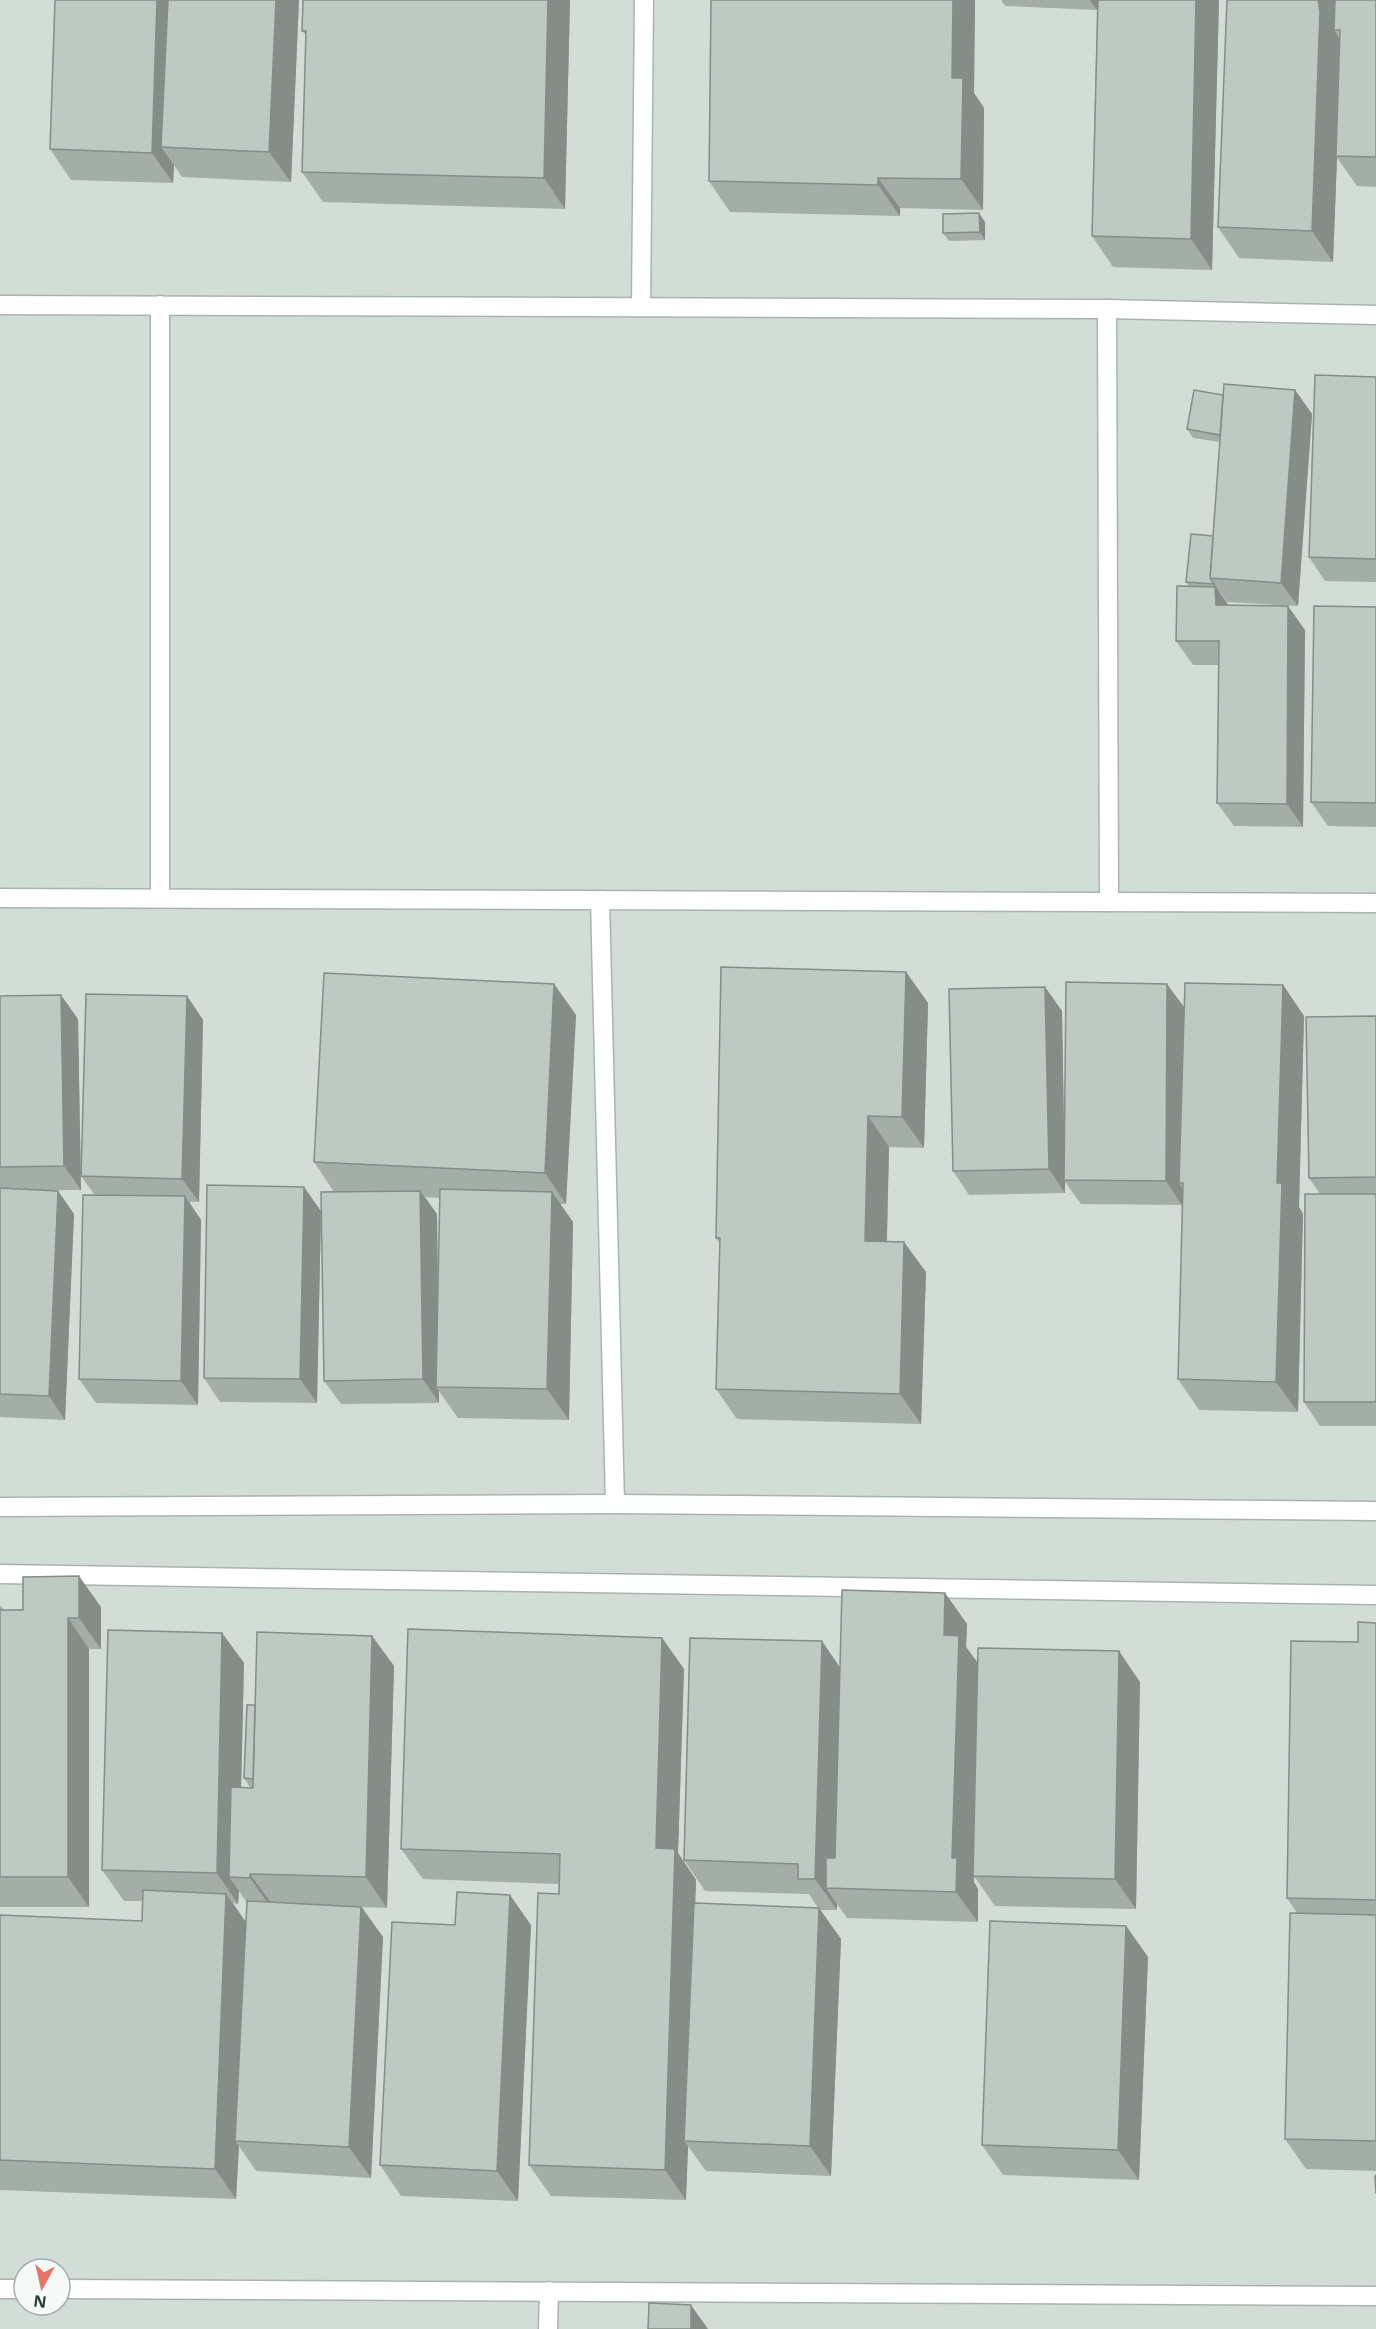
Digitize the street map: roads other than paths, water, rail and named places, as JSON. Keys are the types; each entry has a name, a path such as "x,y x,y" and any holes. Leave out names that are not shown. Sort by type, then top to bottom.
{"street":[{"path":"641,307 644,0"},
{"path":"0,304 1107,309 1376,315"},
{"path":"160,305 160,898"},
{"path":"1107,309 1109,902"},
{"path":"0,898 1376,903"},
{"path":"600,900 615,1504"},
{"path":"0,1507 615,1504 1376,1511"},
{"path":"0,1574 1376,1595"},
{"path":"72,2289 1376,2296"},
{"path":"548,2329 549,2291"}]}
